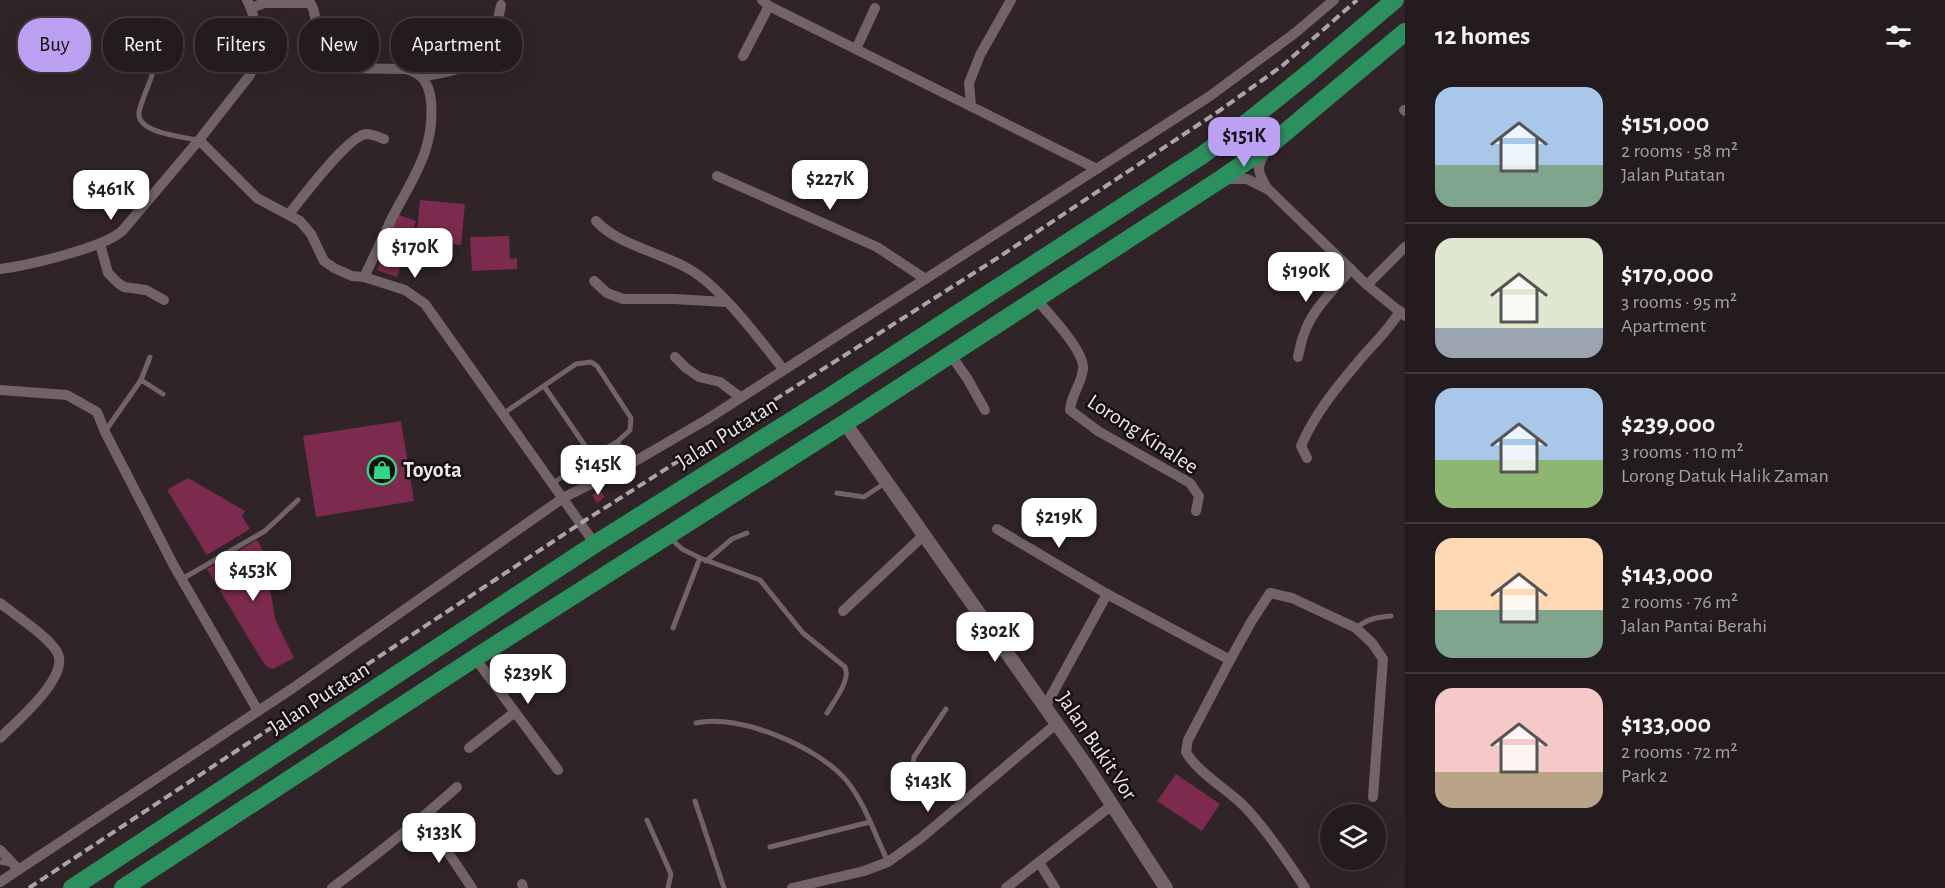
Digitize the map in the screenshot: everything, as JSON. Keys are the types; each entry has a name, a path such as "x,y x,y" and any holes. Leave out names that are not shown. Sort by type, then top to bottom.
{"highway":[{"name":"Jalan Putatan","path":"72,888 595,544 839,391 1201,156 1311,71 1395,0"},
{"path":"123,888 475,658 851,419 1221,179 1270,145 1405,32"},
{"path":"1311,71 1331,95"},
{"path":"839,391 851,419"},
{"path":"540,580 558,605"}],"street":[{"path":"971,106 969,83 980,55 1011,0"},
{"path":"0,882 15,867 258,711 563,498 632,463 706,420 1210,96 1295,33 1334,0"},
{"path":"0,269 99,244 118,235 199,140 250,75 257,48 249,4 310,3 315,24 315,51 323,64 331,68 415,71 423,76 430,94 432,119 429,140 420,165 364,277"},
{"path":"743,56 766,3 1097,169"},
{"path":"423,76 462,68 476,60 491,43 501,5"},
{"path":"856,49 875,8"},
{"path":"289,214 326,170 358,137 365,134 384,139"},
{"path":"199,140 258,198 300,221 311,234 324,261 343,273 405,290 425,304 595,544"},
{"path":"1270,145 1258,166 1259,174 1269,190 1367,285 1402,314 1359,361 1320,410 1301,446 1307,458"},
{"path":"717,176 877,248 924,278"},
{"path":"1221,179 1247,179 1269,190"},
{"path":"596,221 616,236 691,270 726,302 783,369"},
{"path":"99,244 108,273 118,284 146,290 164,300"},
{"path":"1367,285 1405,247"},
{"path":"1298,357 1309,323 1322,303 1351,269"},
{"path":"594,281 607,293 623,299 726,302"},
{"name":"Lorong Kinalee","path":"1036,299 1068,336 1084,363 1070,410 1098,431 1190,483 1199,496 1196,511"},
{"path":"950,354 985,410"},
{"path":"675,357 699,377 720,382 740,397"},
{"path":"0,390 67,395 97,412 105,432 182,579 258,711"},
{"name":"Jalan Bukit Vor","path":"851,419 886,482 1045,707 1166,888"},
{"path":"997,530 1107,594 1230,660"},
{"path":"843,611 924,535"},
{"path":"1305,888 1283,855 1245,808 1186,753 1188,740 1251,622 1270,593 1292,598 1356,628 1372,643 1383,659 1373,796"},
{"path":"1045,707 1107,594"},
{"path":"0,603 49,641 58,653 60,663 51,683 0,738"},
{"path":"475,658 558,770"},
{"path":"469,748 515,712"},
{"path":"792,888 864,871 888,862 909,848 1056,724"},
{"path":"332,888 401,833 416,824 457,787"},
{"path":"1006,888 1112,805"},
{"path":"416,824 433,830 472,888"},
{"path":"0,850 15,867"},
{"path":"1039,862 1055,888"}],"lane":[{"path":"153,72 139,113 143,123 152,130 199,140"},
{"path":"105,432 141,380 150,357"},
{"path":"504,413 576,364 591,362 597,366 631,418 630,430 617,442 592,456 552,484"},
{"path":"141,380 163,394"},
{"path":"544,386 592,456"},
{"path":"617,442 632,463"},
{"path":"837,493 864,497 886,482"},
{"path":"182,579 265,531 298,500"},
{"path":"706,561 732,539 747,533"},
{"path":"666,535 682,549 706,561 760,580 803,633 845,667 846,678 827,713"},
{"path":"673,628 700,558"},
{"path":"1356,628 1365,621 1391,616"},
{"path":"946,709 914,757 913,765 918,772 967,800"},
{"path":"696,723 714,721 736,723 784,739 815,755 837,770 860,802 888,862"},
{"path":"695,801 724,888"},
{"path":"647,820 671,874 668,888"},
{"path":"770,847 870,822"},
{"path":"0,862 15,867"}],"building":[{"path":"420,200 465,204 461,245 416,241"},
{"path":"396,214 416,221 397,277 377,270"},
{"path":"509,236 510,259 517,258 517,269 472,271 470,237"},
{"path":"401,421 414,501 316,517 303,436"},
{"path":"188,478 245,511 242,516 250,529 207,555 167,490"},
{"path":"600,490 605,497 597,503 592,495"},
{"path":"257,540 265,554 275,619 294,658 273,669 266,666 261,659 207,569"},
{"path":"1176,774 1220,804 1202,831 1157,801"}],"railway":[{"path":"29,888 581,523 999,257 1219,111 1282,66 1357,0"}],"place":[{"name":"Toyota","path":"382,470"}]}
